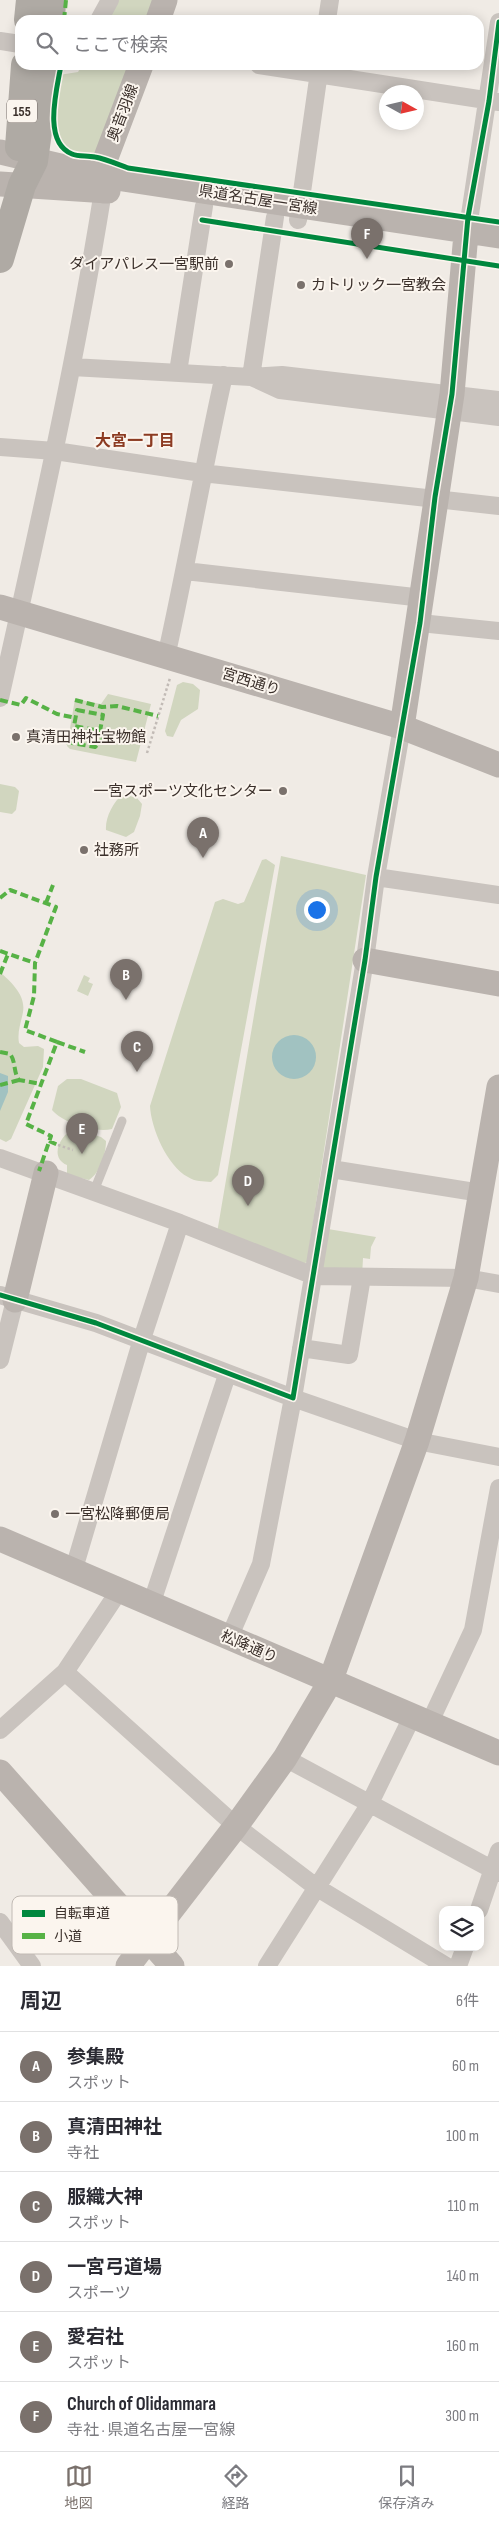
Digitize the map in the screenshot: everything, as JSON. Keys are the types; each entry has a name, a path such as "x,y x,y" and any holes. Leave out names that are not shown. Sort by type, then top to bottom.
{"highway":[{"path":"28,15 30,0"},
{"path":"50,15 52,0"},
{"name":"155","path":"18,157 25,70"},
{"name":"155","path":"0,259 11,185 45,70"}],"street":[{"path":"102,15 110,0"},
{"path":"160,15 165,0"},
{"path":"328,15 330,0"},
{"path":"229,1638 261,1564 314,1276 365,960 376,877 420,623 435,497 451,402 466,238 494,102 499,22"},
{"path":"0,41 15,43"},
{"name":"奥音羽線","path":"103,183 105,160 139,70"},
{"path":"251,377 291,214 319,70"},
{"path":"324,70 494,102"},
{"name":"県道名古屋一宮線","path":"18,157 103,183 204,206 291,214"},
{"path":"0,698 10,610 55,452 88,288 103,183"},
{"name":"県道名古屋一宮線","path":"11,185 103,183 291,214 466,238 499,236"},
{"path":"178,372 204,206"},
{"name":"県道名古屋一宮線","path":"466,238 499,250"},
{"path":"72,367 251,377 280,390 451,402 499,400"},
{"path":"171,658 202,473 224,375"},
{"path":"451,402 499,417"},
{"path":"0,447 55,452 202,473 435,497 499,506"},
{"path":"185,571 423,598"},
{"name":"宮西通り","path":"10,610 402,727 499,765"},
{"path":"420,623 499,631"},
{"path":"376,877 499,895"},
{"path":"365,960 499,984"},
{"path":"178,1901 285,1758 330,1682 417,1441 466,1278 499,1087"},
{"path":"0,1158 46,1173 180,1223 314,1276 466,1278 499,1284"},
{"path":"331,1168 481,1192"},
{"path":"0,1360 8,1297 46,1173"},
{"path":"73,1572 142,1339 180,1223"},
{"path":"301,1348 349,1355 362,1277"},
{"path":"8,1297 96,1323 142,1339 227,1375 417,1441 499,1456"},
{"path":"151,1605 227,1375"},
{"path":"267,1966 369,1805 473,1630 499,1488"},
{"name":"松降通り","path":"0,1540 499,1753"},
{"path":"0,1730 65,1672 119,1591"},
{"path":"65,1672 236,1826 316,1887 446,1966"},
{"path":"285,1758 369,1805 496,1871"},
{"path":"0,1772 109,1896"},
{"path":"481,1906 496,1871 499,1851"},
{"path":"0,1922 12,1938"},
{"path":"458,1966 464,1951"},
{"path":"23,1954 32,1966"},
{"path":"128,1966 137,1954"},
{"path":"161,1954 172,1966"}],"lane":[{"path":"94,1191 122,1122"}],"path":[{"path":"147,754 171,658"},
{"path":"58,1144 73,1150"}],"green space":[{"path":"119,0 154,0 148,15 110,15"},
{"path":"79,70 128,70 94,157 77,155 65,149 58,141 54,130 54,103 59,75 78,72"},
{"path":"183,682 193,684 200,690 198,709 181,720 173,737 167,736 165,731 177,685"},
{"path":"108,694 151,704 136,762 70,749 67,746 75,699 101,704"},
{"path":"0,784 15,787 19,791 16,810 12,814 0,812"},
{"path":"123,794 137,798 142,804 134,832 126,837 106,830 110,810"},
{"path":"281,856 366,875 307,1262 300,1266 217,1233"},
{"path":"266,859 275,865 218,1175 211,1182 196,1181 180,1172 167,1156 153,1125 150,1106 215,902 223,899 238,904 244,902 262,860"},
{"path":"0,972 17,989 22,1000 23,1012 19,1031 19,1043 24,1047 38,1046 44,1049 43,1067 11,1139 6,1142 0,1139"},
{"path":"84,975 90,978 88,982 93,984 88,996 77,991"},
{"path":"67,1079 81,1079 117,1093 121,1107 112,1129 97,1130 80,1126 57,1115 52,1110 58,1086"},
{"path":"73,1129 101,1137 106,1141 102,1163 89,1180 67,1175 67,1165 59,1157 58,1147 61,1141"},
{"path":"328,1229 376,1237 371,1247 370,1259 363,1258 362,1277 321,1272"}],"water":[{"path":"290,1035 298,1035 310,1041 316,1057 310,1073 298,1079 290,1079 278,1073 272,1061 272,1053 278,1041"},
{"path":"0,1073 8,1076 8,1092 0,1111"}],"marked path":[{"path":"64,15 66,0"},
{"path":"0,700 21,705 26,698 57,714 76,718"},
{"path":"75,700 102,707 117,706 158,716"},
{"path":"77,710 103,715 100,731 74,726 77,710"},
{"path":"54,740 95,747 106,736"},
{"path":"46,903 53,885"},
{"path":"0,898 10,890 56,907 35,963 34,996 25,1030 57,1042 26,1124 51,1136 39,1171"},
{"path":"0,951 35,963"},
{"path":"0,974 8,954"},
{"path":"57,1042 85,1052"},
{"path":"0,1052 10,1054 19,1080 41,1084"},
{"path":"0,1085 19,1080"},
{"path":"49,1141 58,1145"}],"cycle path":[{"path":"0,1295 96,1323 293,1398 365,960 376,877 420,623 435,497 452,394 468,217 489,101 499,22"},
{"path":"60,70 55,101 54,127 57,138 63,148 72,154 92,156 128,168 499,222"},
{"path":"202,220 499,266"}],"place":[{"name":"Church of Olidammara","path":"367,259"},
{"name":"ダイアパレス一宮駅前","path":"229,264"},
{"name":"カトリック一宮教会","path":"301,285"},
{"name":"真清田神社宝物館","path":"16,737"},
{"name":"一宮スポーツ文化センター","path":"283,791"},
{"name":"社務所","path":"84,850"},
{"name":"参集殿","path":"203,858"},
{"name":"真清田神社","path":"126,1000"},
{"name":"服織大神","path":"137,1072"},
{"name":"愛宕社","path":"82,1154"},
{"name":"一宮弓道場","path":"248,1206"},
{"name":"一宮松降郵便局","path":"55,1514"}],"district":[{"name":"大宮一丁目","path":"135,441"}]}
